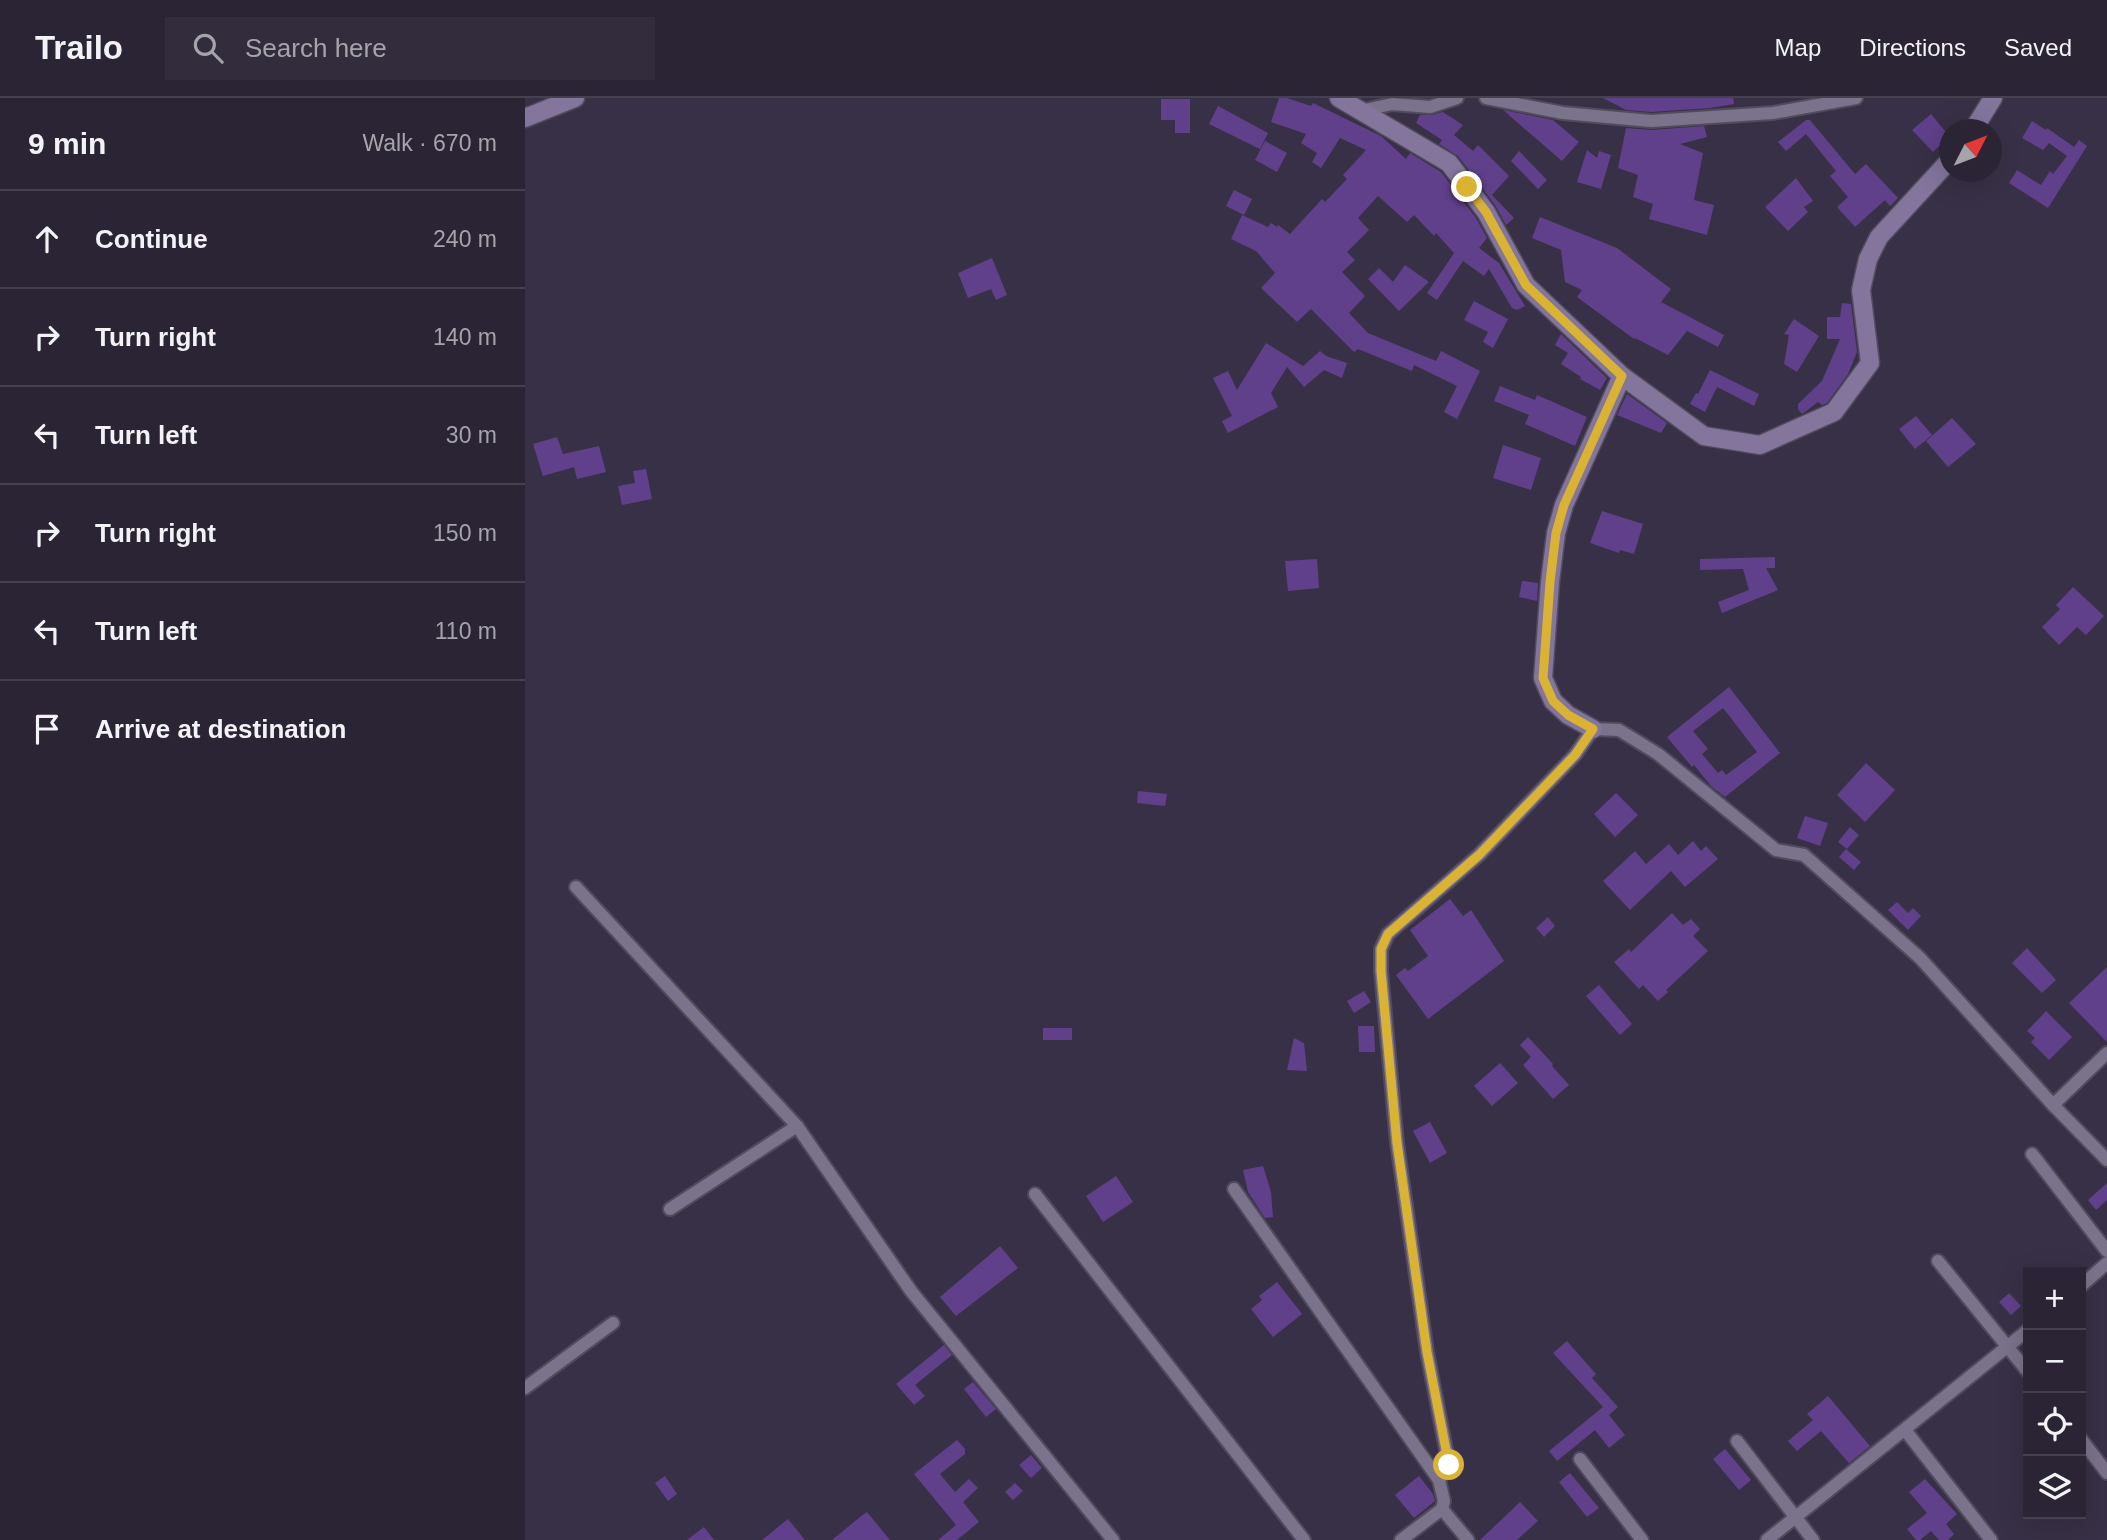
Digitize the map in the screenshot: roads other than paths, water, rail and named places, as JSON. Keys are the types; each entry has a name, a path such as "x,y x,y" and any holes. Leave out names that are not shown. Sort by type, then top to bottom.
{"street":[{"path":"525,118 575,98"},
{"path":"1339,98 1449,163 1486,212 1526,285 1622,376 1704,436 1760,445 1834,412 1870,363 1861,290 1868,259 1879,237 1939,172"},
{"path":"1360,111 1392,104 1430,107 1457,98"},
{"path":"1486,98 1563,113 1651,121 1773,113 1856,98"},
{"path":"1980,119 1993,98"},
{"path":"1622,376 1564,505 1556,533 1543,678 1553,701 1568,715 1593,729 1619,730 1658,754 1776,850 1804,855 1920,958 2053,1105 2107,1160"},
{"path":"1439,1480 1449,1465 1427,1352 1397,1143 1381,949 1388,934 1479,855 1575,755 1593,729"},
{"path":"576,887 797,1126 911,1291 1113,1540"},
{"path":"2053,1105 2107,1053"},
{"path":"670,1209 797,1126"},
{"path":"2032,1154 2107,1251"},
{"path":"1234,1189 1439,1480 1444,1501 1442,1509 1401,1540"},
{"path":"1035,1194 1304,1540"},
{"path":"1938,1261 2023,1366"},
{"path":"2086,1282 2107,1264"},
{"path":"525,1388 613,1323"},
{"path":"1767,1540 2023,1334"},
{"path":"1905,1430 1991,1540"},
{"path":"1737,1441 1813,1540"},
{"path":"2086,1446 2107,1473"},
{"path":"1580,1459 1642,1540"},
{"path":"1442,1509 1468,1540"}]}
